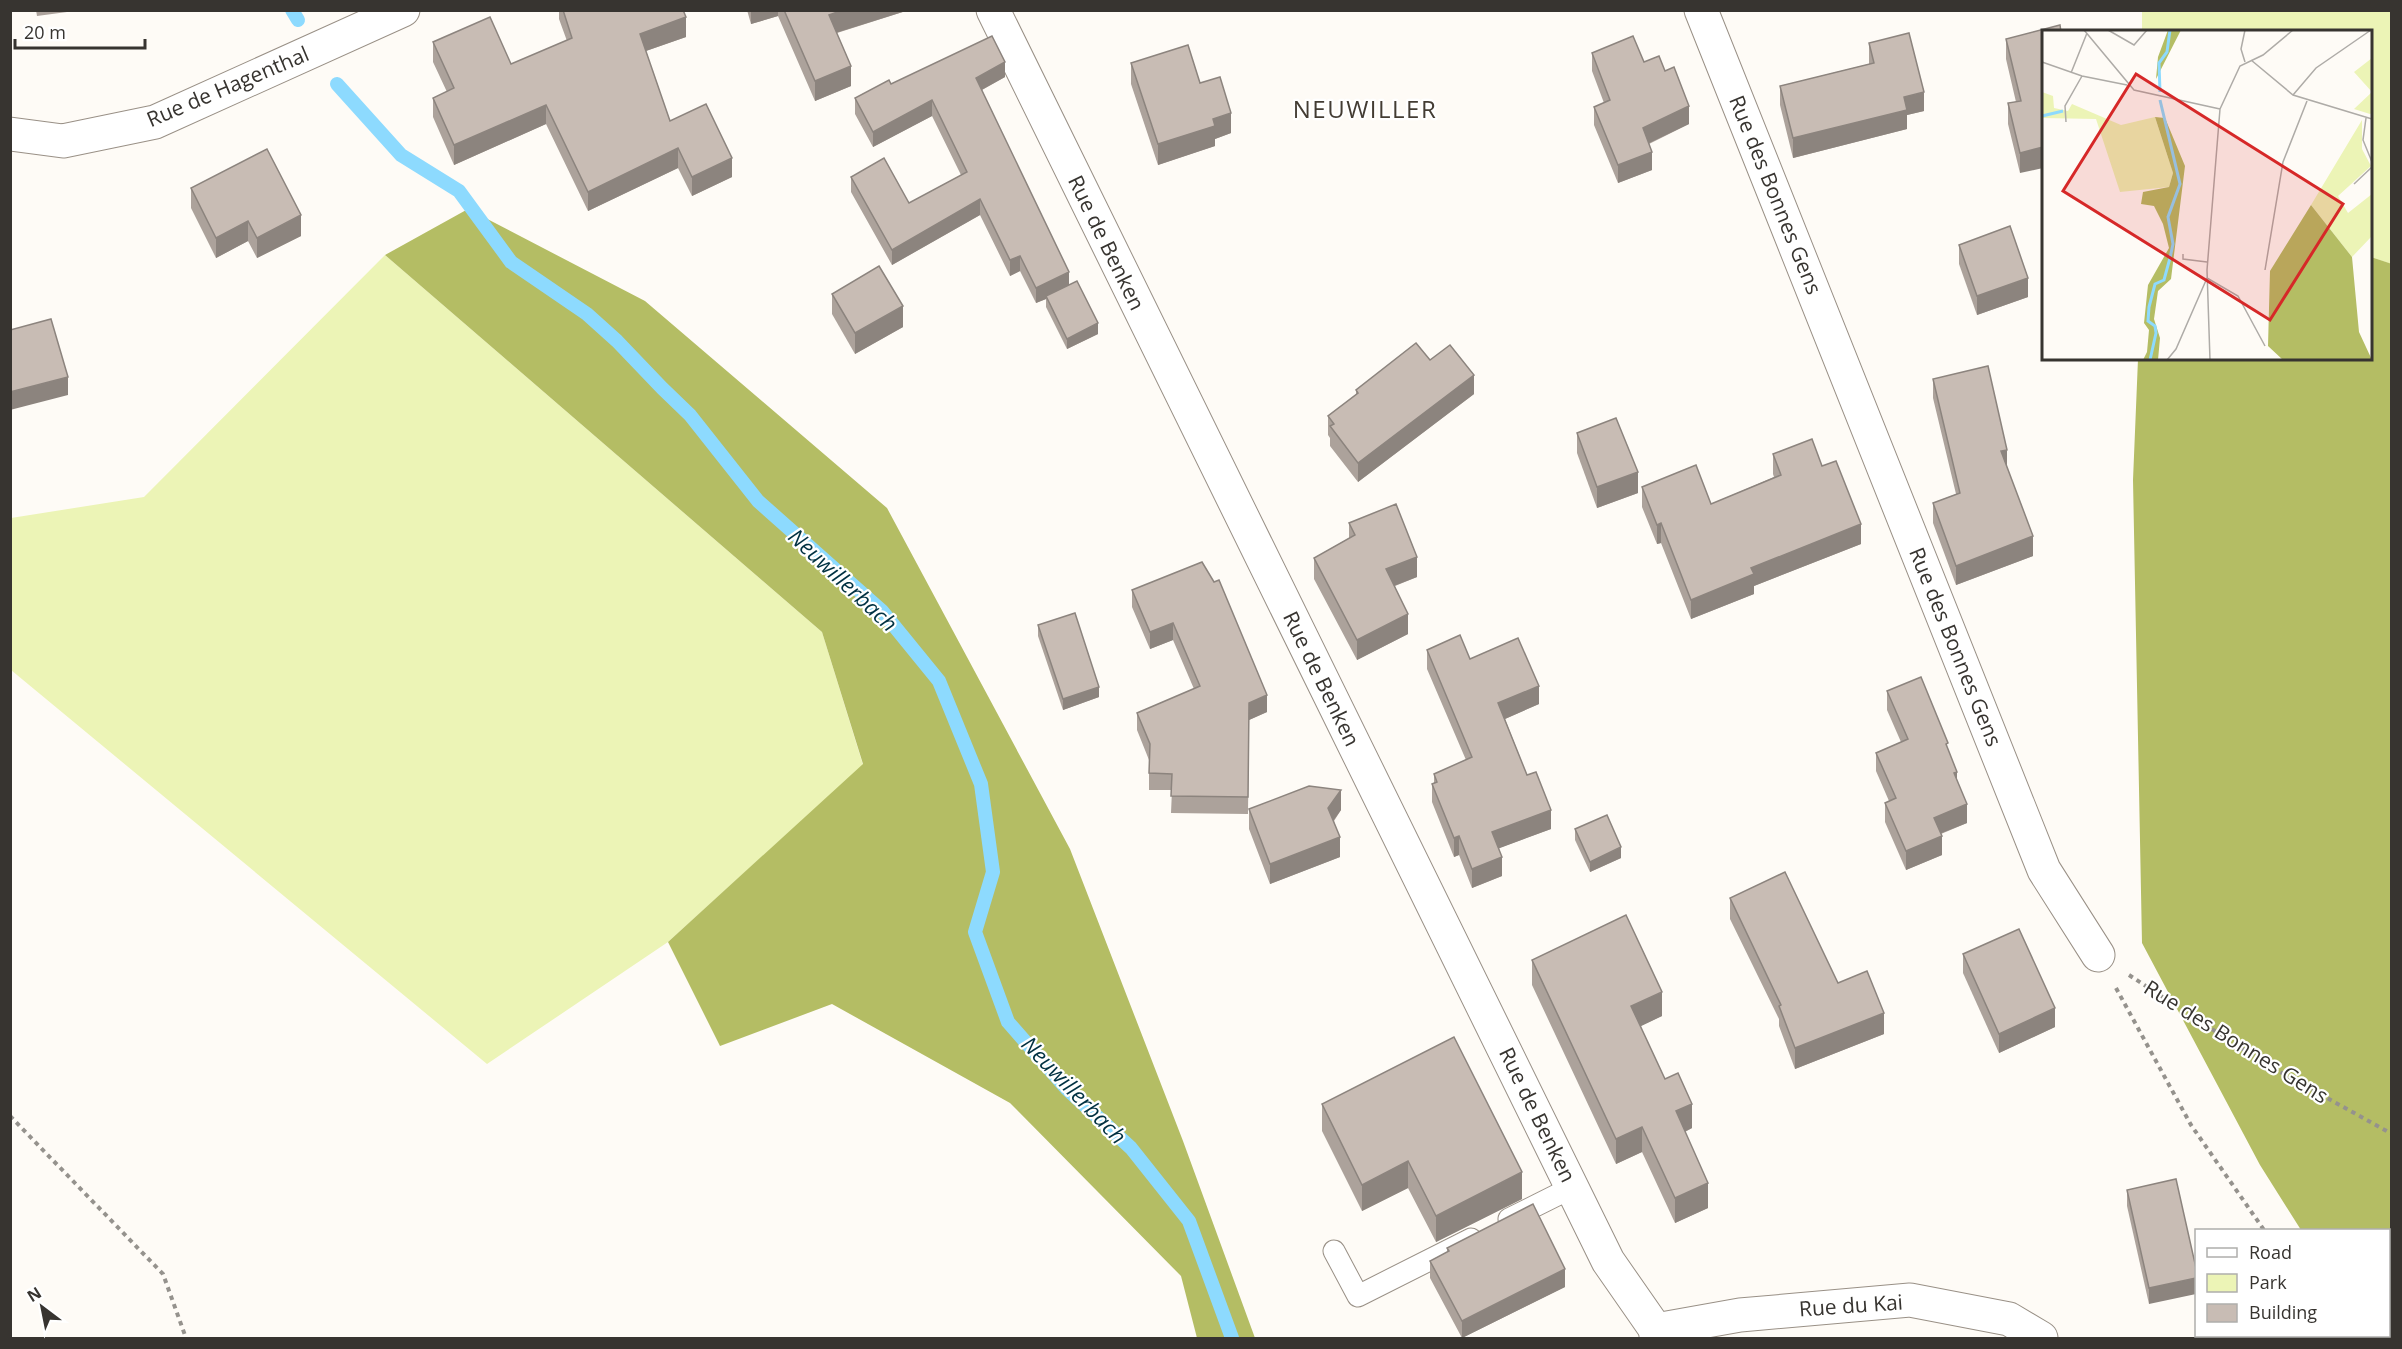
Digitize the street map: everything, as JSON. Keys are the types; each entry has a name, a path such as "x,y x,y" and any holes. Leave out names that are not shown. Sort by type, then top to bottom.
{"street":[{"name":"Rue de Hagenthal","path":"10,134 63,141 155,122 404,10"},
{"name":"Rue de Benken","path":"993,10 1222,481 1615,1273 1659,1336"},
{"name":"Rue des Bonnes Gens","path":"1701,10 2044,870 2098,956"},
{"name":"Rue du Kai","path":"1659,1336 1740,1315 1910,1300 2009,1319 2041,1338"}],"lane":[{"path":"1334,1251 1359,1296 1573,1187"}],"path":[{"name":"Rue des Bonnes Gens","path":"2098,956 2264,1063 2391,1134"},
{"path":"2098,956 2191,1125 2263,1229"},
{"path":"10,1116 163,1274 186,1338"}],"green space":[{"path":"2142,11 2391,11 2391,264 2372,257 2372,30 2142,30"},
{"path":"468,209 645,301 887,508 1070,849 1183,1141 1255,1338 1197,1338 1181,1276 1010,1103 832,1004 720,1046 668,942 863,764 822,632 385,255"},
{"path":"385,255 822,632 863,765 668,942 487,1064 11,670 11,518 144,497"},
{"path":"2372,257 2392,264 2391,1338 2368,1337 2390,1337 2390,1229 2300,1229 2260,1165 2142,943 2133,480 2138,360 2372,360"}],"building":[{"path":"563,10 683,10 686,17 640,34 670,121 706,104 732,158 692,177 678,148 588,192 546,105 454,145 433,98 454,88 433,42 490,17 511,64 572,38"},
{"path":"784,10 843,10 829,15 851,66 815,81"},
{"path":"2060,25 2061,30 2042,30 2042,147 2020,153 2008,103 2021,101 2006,39"},
{"path":"1909,33 1924,92 1904,97 1907,110 1793,138 1780,86 1874,63 1869,43"},
{"path":"992,36 1005,62 976,78 1069,272 1036,288 1020,256 1010,260 980,199 892,250 851,177 884,158 909,203 967,172 932,100 873,132 855,98 889,80 891,84"},
{"path":"1633,36 1644,62 1659,56 1665,71 1674,67 1689,106 1643,128 1652,152 1618,165 1594,107 1610,100 1592,53"},
{"path":"1188,45 1200,83 1220,77 1231,113 1213,119 1215,126 1158,144 1131,63"},
{"path":"267,149 301,215 257,238 248,221 216,238 191,188"},
{"path":"2010,226 2028,278 1977,296 1959,245"},
{"path":"879,266 903,306 855,333 832,294"},
{"path":"1077,281 1098,323 1067,339 1046,296"},
{"path":"51,319 68,377 10,392 10,330"},
{"path":"1416,343 1430,360 1450,345 1474,375 1358,463 1330,426 1334,424 1328,416 1358,393 1356,390"},
{"path":"1988,366 2007,450 2001,451 2033,536 1956,566 1933,503 1960,493 1933,379"},
{"path":"1616,418 1638,472 1597,487 1577,433"},
{"path":"1812,439 1822,466 1836,461 1861,524 1751,568 1754,574 1691,600 1661,523 1657,525 1642,487 1696,465 1711,504 1781,475 1773,454"},
{"path":"1396,504 1417,557 1386,569 1408,614 1357,640 1314,558 1355,535 1349,523"},
{"path":"1202,562 1214,582 1219,580 1267,695 1249,703 1248,797 1171,796 1172,774 1149,773 1150,744 1137,713 1200,686 1173,623 1150,632 1132,590"},
{"path":"1075,613 1099,687 1063,699 1038,625"},
{"path":"1460,635 1470,659 1518,638 1539,686 1498,703 1527,775 1536,772 1551,810 1492,832 1502,857 1472,869 1459,836 1454,838 1432,784 1437,782 1434,774 1472,757 1427,650"},
{"path":"1921,677 1948,743 1946,744 1957,772 1954,773 1967,804 1934,818 1942,836 1906,851 1885,803 1896,798 1876,753 1908,739 1887,691"},
{"path":"1309,786 1341,790 1328,808 1340,837 1270,864 1249,809"},
{"path":"1607,815 1621,847 1590,862 1575,829"},
{"path":"1785,872 1838,983 1867,971 1884,1013 1795,1048 1779,1006 1781,1005 1730,898"},
{"path":"1626,915 1662,992 1631,1006 1665,1079 1678,1073 1692,1104 1676,1111 1708,1183 1675,1198 1642,1127 1616,1139 1532,960"},
{"path":"2019,929 2055,1008 1999,1034 1963,954"},
{"path":"1454,1037 1522,1172 1436,1216 1408,1161 1362,1185 1322,1104"},
{"path":"2176,1179 2195,1264 2195,1278 2149,1288 2127,1190"},
{"path":"1533,1204 1565,1269 1462,1321 1430,1261 1449,1251 1447,1248"}],"waterway":[{"name":"Neuwillerbach","path":"292,10 298,20"},
{"name":"Neuwillerbach","path":"337,84 401,155 459,191 511,262 587,314 617,341 690,415 758,501 882,611 939,681 981,784 993,872 975,932 1008,1022 1066,1088 1131,1148 1189,1221 1232,1338"}],"district":[{"name":"NEUWILLER","path":"1365,110"}]}
